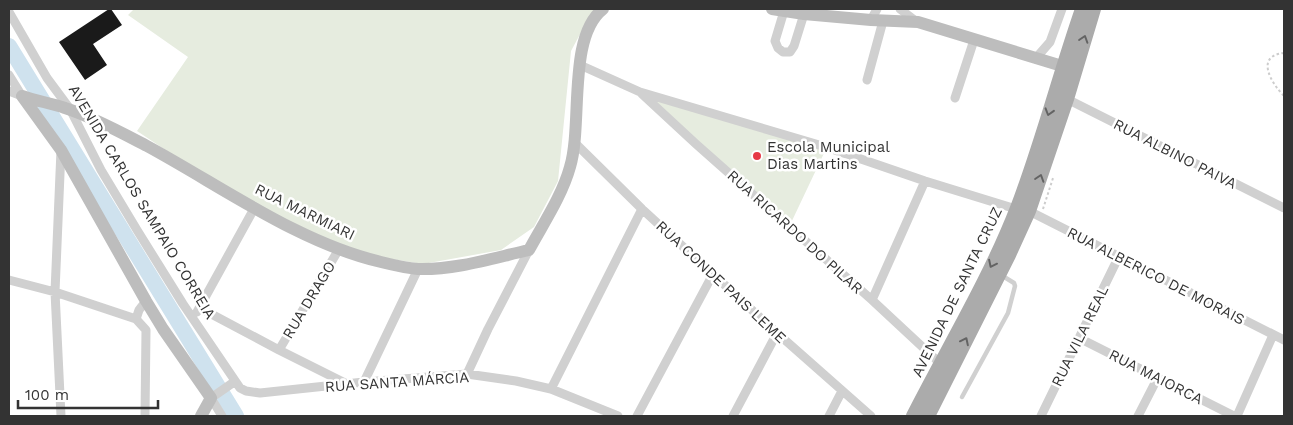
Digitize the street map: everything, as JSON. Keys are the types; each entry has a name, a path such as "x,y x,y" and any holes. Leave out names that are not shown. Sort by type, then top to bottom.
{"main road":[{"name":"AVENIDA DE SANTA CRUZ","path":"931,414 945,367 991,266 1023,210 1069,67 1082,9"},
{"name":"AVENIDA DE SANTA CRUZ","path":"913,416 945,367 999,274 1067,99 1069,67 1094,9"}],"street":[{"path":"467,374 570,168 575,143 582,45 592,20 603,9"},
{"path":"900,9 918,22"},
{"path":"1036,58 1050,42 1062,9"},
{"path":"804,14 794,46 790,52 778,48 775,41 778,10 804,14 877,17 918,22 1069,67"},
{"name":"AVENIDA CARLOS SAMPAIO CORREIA","path":"9,12 46,78 68,109 106,177 231,384"},
{"path":"867,80 877,17"},
{"path":"955,98 974,40"},
{"path":"580,65 640,92"},
{"path":"9,75 61,150 146,301 163,329 212,397 222,416"},
{"name":"RUA MARMIARI","path":"9,91 68,109 148,146 312,237 365,258 418,269 479,262 529,250"},
{"name":"RUA ALBERICO DE MORAIS","path":"640,92 826,147 925,181 1023,210 1119,256 1284,340"},
{"name":"RUA RICARDO DO PILAR","path":"640,92 945,367"},
{"name":"RUA ALBINO PAIVA","path":"1067,99 1284,208"},
{"name":"RUA CONDE PAIS LEME","path":"575,143 642,209 776,333 871,416"},
{"path":"61,150 55,292 61,416"},
{"path":"872,300 925,181"},
{"path":"193,319 255,207"},
{"path":"551,389 642,209"},
{"name":"RUA DRAGO","path":"279,350 339,249"},
{"name":"RUA VILA REAL","path":"1040,416 1119,256"},
{"path":"364,382 418,269"},
{"path":"637,416 713,274"},
{"path":"9,280 55,292 136,319 146,330 163,329"},
{"path":"136,319 146,301"},
{"path":"200,308 348,384"},
{"path":"145,416 146,330"},
{"path":"733,416 776,333"},
{"path":"1235,416 1273,334"},
{"name":"RUA MAIORCA","path":"1079,338 1157,379 1235,416"},
{"name":"RUA SANTA MÁRCIA","path":"231,384 246,392 260,393 467,374 516,381 551,389 618,416"},
{"path":"1138,416 1157,379"},
{"path":"201,416 212,397 231,384"},
{"path":"829,416 842,390"}],"lane":[{"path":"962,397 1008,313 1015,290 1014,283 999,274"}],"path":[{"path":"1284,53 1273,56 1267,68 1269,77 1284,96"}],"shaded area":[{"path":"134,9 601,9 586,23 571,51 558,181 534,227 501,250 423,264 366,255 308,233 188,165 137,131 188,57 128,15"},
{"path":"648,96 826,149 790,225"}],"building":[{"path":"111,9 122,25 93,44 107,65 85,80 59,42"}],"waterway":[{"path":"9,46 236,416"}],"place":[{"name":"Escola Municipal Dias Martins","path":"757,156"}]}
